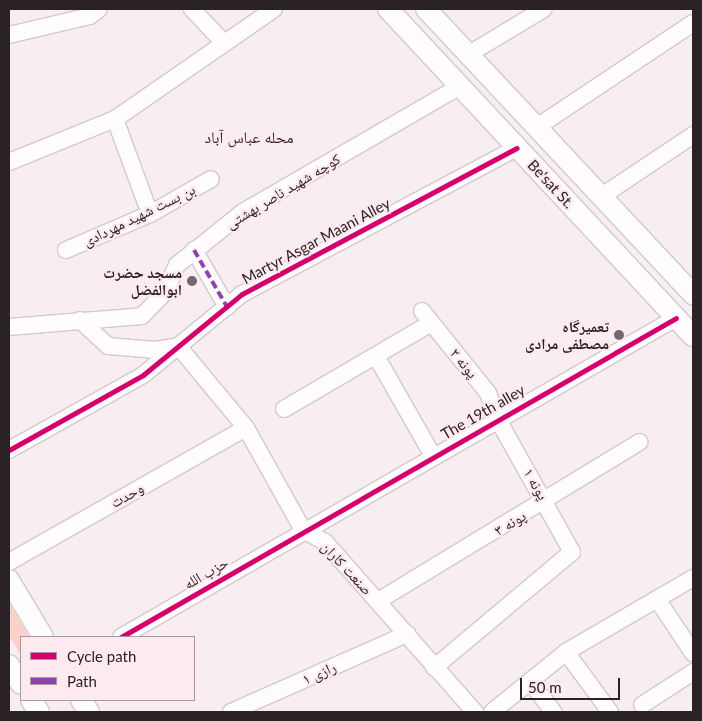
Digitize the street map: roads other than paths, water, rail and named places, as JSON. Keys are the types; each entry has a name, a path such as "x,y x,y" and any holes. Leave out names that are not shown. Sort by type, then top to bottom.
{"main road":[{"name":"Be'sat St.","path":"388,9 693,336"},
{"name":"Be'sat St.","path":"426,9 693,294"},
{"path":"608,244 631,227"},
{"path":"9,580 42,636"},
{"path":"9,665 20,682"},
{"path":"32,701 39,712"},
{"path":"82,701 89,712"}],"street":[{"path":"9,34 90,16 100,9"},
{"path":"192,9 224,44"},
{"path":"9,162 115,119 274,9"},
{"path":"469,54 544,9"},
{"path":"537,127 693,23"},
{"name":"کوچه شهید ناصر بهشتی","path":"9,323 142,316 166,292 176,265 243,212 460,86"},
{"path":"115,119 150,214"},
{"path":"602,196 693,135"},
{"name":"Martyr Asgar Maani Alley","path":"9,450 143,375 242,294 517,148"},
{"name":"بن بست شهید مهردادی","path":"66,250 150,214 211,179"},
{"path":"194,250 226,307"},
{"name":"پونه ۲","path":"376,356 427,317 488,393 497,418"},
{"name":"The 19th alley","path":"304,530 497,418 676,318"},
{"path":"80,320 108,346 156,350 178,346 246,428 304,530"},
{"path":"284,409 376,356 433,456"},
{"name":"پونه ۱","path":"434,668 572,552 547,501 497,418"},
{"name":"وحدت","path":"9,562 246,428"},
{"name":"پونه ۳","path":"378,601 547,501 640,442"},
{"name":"صنعت کاران","path":"304,530 325,542 378,601 434,668 464,710"},
{"name":"حزب الله","path":"124,636 304,530"},
{"path":"492,712 566,652 693,578"},
{"path":"658,599 693,653"},
{"name":"رازی ۱","path":"231,712 407,634"},
{"path":"566,652 610,712"},
{"path":"642,705 693,672"},
{"path":"530,681 553,712"}],"place":[{"name":"مسجد حضرت ابوالفضل","path":"192,281"},
{"name":"تعمیرگاه مصطفی مرادی","path":"619,335"}],"district":[{"name":"محله عباس آباد","path":"249,137"}]}
